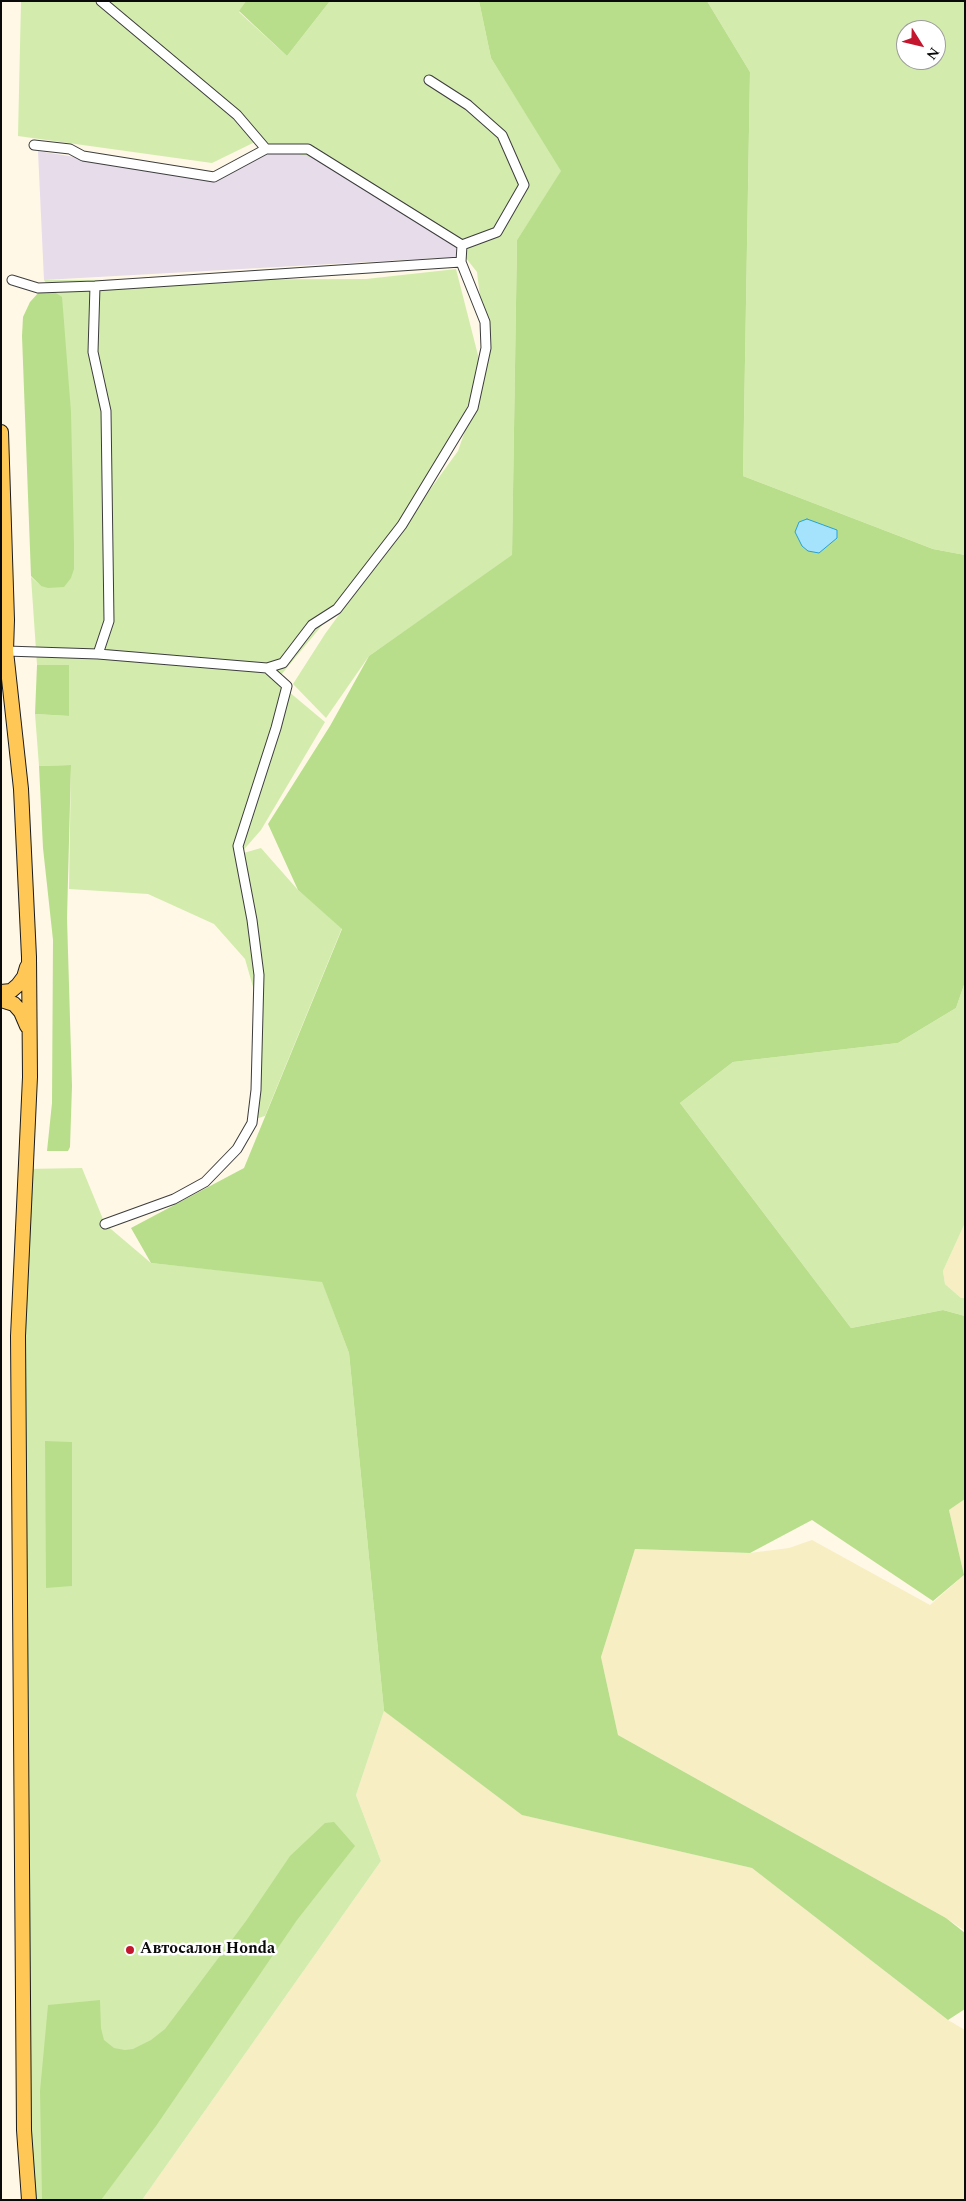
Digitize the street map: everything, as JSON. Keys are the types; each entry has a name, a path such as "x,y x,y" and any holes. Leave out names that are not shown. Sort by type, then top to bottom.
{"main road":[{"path":"1,432 7,620 6,651 21,789 29,957 30,1034 25,1200 18,1336 24,2120 29,2200"},
{"path":"1,992 11,991 24,978 29,957"},
{"path":"1,1000 14,1004 21,1012 30,1034"}],"street":[{"path":"101,1 236,116 266,149"},
{"path":"429,80 468,105 502,135 524,185 497,232 462,244"},
{"path":"34,145 70,149 82,156 214,177 266,149 308,149 462,244"},
{"path":"6,651 98,654 267,668 283,663 312,625 337,608 402,525 473,408 486,348 485,322 461,262 462,244"},
{"path":"12,280 38,288 95,286 461,262"},
{"path":"95,286 93,352 106,411 109,621 98,654"},
{"path":"105,1224 174,1199 206,1182 237,1149 252,1123 256,1090 258,975 252,920 238,846 276,728 287,686 267,668"}],"shaded area":[{"path":"38,151 216,180 266,152 309,153 459,246 457,257 44,280"},
{"path":"965,1223 965,1298 961,1298 945,1284 943,1271"},
{"path":"965,1499 965,1931 946,1918 618,1735 601,1657 635,1549 750,1553 789,1548 812,1540 930,1605 964,1575 949,1510"},
{"path":"384,1711 523,1815 752,1868 948,2020 965,2030 965,2200 142,2200 381,1861 356,1795"}],"green space":[{"path":"21,1 246,1 239,12 287,56 330,1 479,1 491,58 562,171 517,240 512,556 369,656 326,718 293,684 325,634 458,451 488,364 477,272 442,228 343,166 255,142 212,163 18,136"},
{"path":"246,1 330,1 287,56 239,11"},
{"path":"479,1 707,1 750,72 743,476 933,549 965,555 965,982 956,1008 898,1043 733,1062 680,1103 851,1328 943,1310 965,1316 965,1499 949,1510 964,1575 933,1601 812,1520 750,1553 635,1549 601,1657 618,1735 946,1918 965,1933 965,2009 948,2020 752,1868 522,1815 384,1711 349,1353 322,1282 151,1263 131,1228 244,1168 342,929 298,890 268,824 330,726 369,656 512,555 517,240 561,171 491,58"},
{"path":"707,1 965,1 965,555 933,549 743,476 750,72"},
{"path":"456,269 481,367 453,448 319,629 276,681 325,722 261,830 240,854 261,848 298,890 342,928 265,1116 252,1120 257,1001 245,959 214,924 148,894 69,889 71,765 39,766 35,714 69,716 69,665 37,665 31,577 41,586 50,289 44,280 366,279"},
{"path":"50,289 62,297 71,412 74,569 71,578 64,587 48,588 41,586 31,576 22,336 23,317 30,302 40,291"},
{"path":"37,665 69,665 69,716 35,714"},
{"path":"71,765 67,918 72,1086 70,1147 68,1151 47,1151 52,1103 53,940 43,848 39,766"},
{"path":"965,982 965,1223 943,1271 945,1284 961,1298 965,1298 965,1316 943,1310 851,1328 680,1103 733,1062 898,1043 956,1008"},
{"path":"82,1168 105,1224 151,1263 322,1281 349,1353 384,1711 356,1795 381,1861 142,2200 29,2200 20,1729 25,1169"},
{"path":"45,1441 72,1442 72,1586 46,1588"},
{"path":"334,1822 355,1846 297,1920 156,2126 101,2200 42,2200 40,2091 48,2005 100,2000 101,2028 104,2040 114,2048 133,2049 151,2040 165,2029 187,2000 246,1921 290,1856 325,1823"}],"water":[{"path":"807,519 837,530 837,538 819,553 808,551 802,546 795,532 799,522"}],"place":[{"name":"Автосалон Honda","path":"130,1950"}]}
